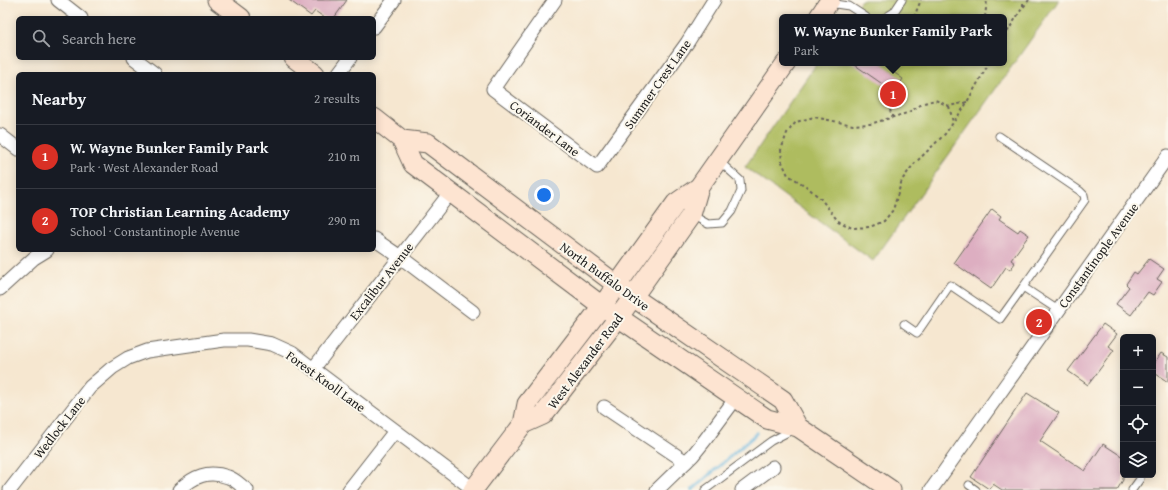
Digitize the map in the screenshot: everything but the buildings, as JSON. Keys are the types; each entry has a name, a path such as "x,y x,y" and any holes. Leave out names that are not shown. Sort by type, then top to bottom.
{"main road":[{"path":"217,0 238,16"},
{"path":"297,60 313,72"},
{"name":"West Alexander Road","path":"473,490 523,424 527,404 602,306 676,203 698,187 784,66"},
{"name":"North Buffalo Drive","path":"376,120 402,140 413,164 618,318 767,419 798,427 891,490"},
{"name":"North Buffalo Drive","path":"402,140 428,143 617,285 783,400 798,427"},
{"name":"West Alexander Road","path":"523,424 543,415 634,297 691,215 698,187"}],"street":[{"path":"58,0 78,16"},
{"path":"376,24 394,0"},
{"name":"Coriander Lane","path":"555,0 493,89 597,167"},
{"name":"Summer Crest Lane","path":"597,167 687,43 714,0"},
{"path":"137,60 152,72"},
{"path":"340,72 348,60"},
{"path":"0,135 16,147"},
{"name":"Constantinople Avenue","path":"931,490 1168,156"},
{"name":"Excalibur Avenue","path":"313,369 450,192"},
{"path":"376,240 473,312"},
{"path":"0,289 34,258 44,252"},
{"name":"Forest Knoll Lane","path":"112,368 128,358 147,352 224,340 248,340 272,344 292,353 473,490"},
{"name":"Wedlock Lane","path":"10,490 90,387 112,368"},
{"path":"657,490 686,462 705,440 736,398"},
{"path":"604,407 686,462"},
{"path":"349,490 394,431"},
{"path":"742,490 773,467"},
{"path":"179,490 198,476 209,474 229,477 246,490"},
{"path":"0,486 6,490"}],"lane":[{"path":"891,14 894,12 902,0"},
{"path":"828,4 849,6 861,14"},
{"path":"904,324 917,333 950,285 1000,319 1085,200 1084,195 1080,191 999,136"},
{"path":"691,215 708,224 722,223 732,211 741,191 740,180 718,159"},
{"path":"1023,287 1058,310"},
{"path":"705,490 771,441 798,427"},
{"path":"1132,490 1140,478"},
{"path":"970,485 976,490"}],"path":[{"path":"915,14 921,0"},
{"path":"985,14 987,0"},
{"path":"1023,0 1023,8"},
{"path":"1007,32 1029,0"},
{"path":"894,69 897,66"},
{"path":"967,102 949,106 935,100 924,103 907,113 870,124 853,125 814,117 796,122 787,132 781,150 782,162 788,175 806,186 821,199 838,221 852,228 870,227 884,221 893,210 902,180 913,165 944,134 953,122 967,102 987,66"},
{"path":"893,118 889,103 894,96"},
{"path":"949,106 953,122"}],"green space":[{"path":"861,0 1059,0 873,261 745,167 815,66 1007,66 1007,14 851,14"}],"waterway":[{"path":"692,490 757,433"}],"place":[{"name":"W. Wayne Bunker Family Park","path":"893,94"},
{"name":"TOP Christian Learning Academy","path":"1039,322"}]}
